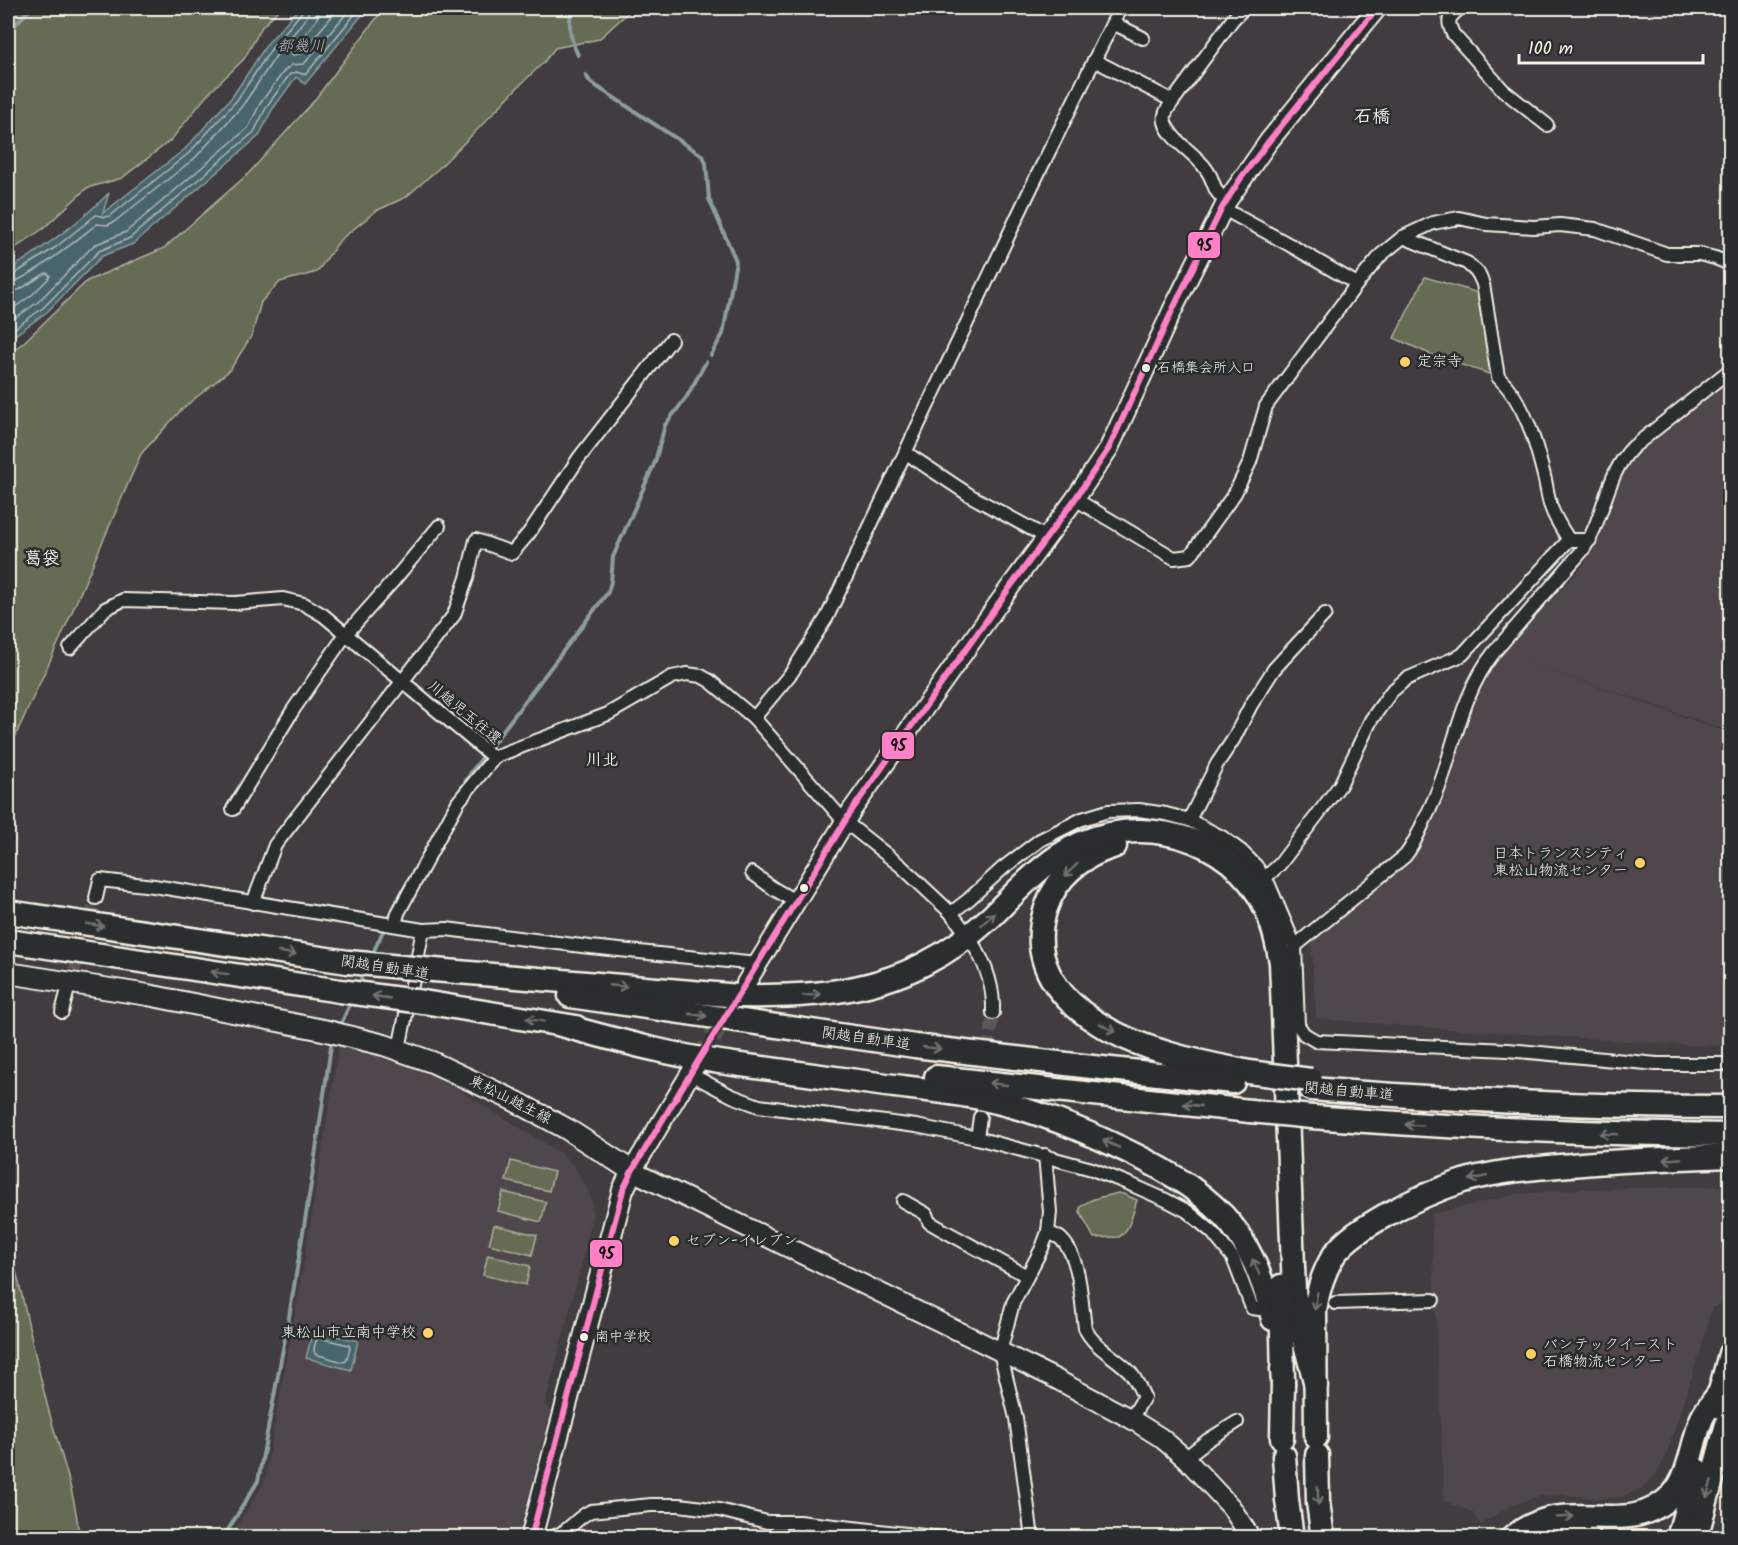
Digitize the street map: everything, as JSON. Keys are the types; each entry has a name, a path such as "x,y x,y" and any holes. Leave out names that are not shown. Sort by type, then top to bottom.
{"highway":[{"path":"433,973 739,996 810,995 851,990 900,975 948,950 989,918 1038,871 1078,844 1100,836 1144,830 1167,832 1206,846 1243,874 1257,893 1269,914 1281,962 1294,1291 1298,1318 1316,1385"},
{"path":"1249,1078 1131,1040 1078,1009 1061,993 1050,977 1043,960 1040,941 1042,919 1054,890 1074,866 1093,854 1113,846 1157,844 1180,849 1200,858 1219,871 1236,888 1260,931 1266,956 1272,1024 1283,1447 1292,1533"},
{"name":"関越自動車道","path":"8,912 915,1046 1083,1066 1249,1078 1488,1101 1604,1106 1731,1107"},
{"name":"関越自動車道","path":"18,943 423,1002 561,1025 910,1074 1083,1094 1404,1125 1604,1134 1731,1135"},
{"path":"561,1025 612,1039 716,1061 985,1099 1080,1130 1123,1149 1165,1171 1196,1192 1221,1212 1239,1234 1264,1286 1279,1346 1283,1383"},
{"path":"1323,1538 1318,1502 1316,1446 1315,1310 1324,1272 1335,1253 1349,1239 1398,1209 1430,1193 1464,1181 1504,1172 1610,1162 1731,1155"},
{"path":"1695,1537 1720,1392 1731,1354"},
{"path":"1512,1538 1534,1523 1552,1518 1569,1516 1627,1518 1659,1505 1672,1494 1682,1479 1702,1416 1720,1392"},
{"path":"1695,1537 1731,1413"}],"main road":[{"path":"746,982 844,821 1075,499 1109,448 1224,204 1269,141 1377,8"},
{"name":"東松山越生線","path":"15,974 138,993 323,1030 392,1047 432,1062 515,1101 567,1129 632,1172"},
{"path":"538,1537 620,1200 632,1172 694,1067"},
{"path":"632,1172 1000,1352 1131,1419 1160,1437 1185,1458 1231,1507 1251,1538"},
{"path":"1545,1538 1563,1533 1580,1534 1591,1538"}],"street":[{"path":"754,718 792,672 827,618 1036,178 1120,8"},
{"path":"1244,8 1233,19 1166,111 1164,117 1166,125 1205,166 1224,204 1357,284"},
{"path":"1460,8 1449,17 1448,23 1453,34 1503,90 1547,125"},
{"path":"1113,23 1143,38"},
{"path":"1094,60 1173,101"},
{"path":"1075,499 1174,558 1190,556 1235,493 1250,462 1266,406 1285,378 1381,255 1403,237 1433,223 1459,218 1486,225 1534,227 1560,225 1595,229 1667,254 1700,254 1731,264"},
{"path":"1403,237 1467,263 1478,273 1483,284 1498,377 1508,386 1530,426 1551,507 1557,522 1569,540"},
{"path":"253,903 275,845 454,615 467,578 476,540 512,554 529,533 579,458 671,340"},
{"path":"1295,946 1405,856 1411,848 1437,793 1468,697 1484,665 1590,540 1616,469 1623,457 1731,370"},
{"path":"906,453 971,496 1046,537"},
{"path":"234,809 293,711 346,634 439,526"},
{"path":"1265,879 1281,864 1340,784 1371,720 1391,692 1406,679 1462,655 1569,540 1590,540"},
{"name":"川越児玉往還","path":"70,648 105,609 123,600 235,603 283,599 295,601 315,609 489,754 499,754 608,714 672,677 694,674 710,681 754,718 844,821 901,866 951,913 961,926"},
{"path":"1189,820 1217,764 1274,669 1325,614"},
{"path":"388,924 398,913 439,835 489,754"},
{"path":"951,913 1040,840 1082,819 1108,811 1139,810 1166,814 1189,820 1222,837 1241,851 1265,879 1295,946 1298,1025 1304,1034 1316,1041 1508,1050 1657,1064 1731,1064"},
{"path":"752,873 795,901"},
{"path":"96,898 100,880 154,886 423,930 446,929 757,964"},
{"path":"392,1047 423,930"},
{"path":"973,944 983,959 990,979 993,1013"},
{"path":"62,1012 67,993"},
{"path":"694,1067 732,1096 759,1106 916,1126 977,1138 1092,1169 1166,1200 1186,1211 1212,1232 1233,1258 1252,1308 1259,1309"},
{"path":"977,1138 980,1117"},
{"path":"1032,1538 1016,1418 1000,1352 1013,1303 1048,1232 1050,1212 1044,1155"},
{"path":"903,1201 926,1214 930,1222 941,1229 1027,1275"},
{"path":"1048,1232 1061,1238 1074,1258 1079,1278 1085,1328 1088,1334 1132,1375 1144,1397 1131,1419"},
{"path":"1335,1303 1433,1300"},
{"path":"1185,1458 1237,1422"},
{"path":"538,1537 556,1536 566,1531 582,1515 591,1511 651,1505 679,1505 719,1510 767,1522 799,1522 942,1538"},
{"path":"797,1538 799,1522"}],"shaded area":[{"path":"1730,378 1730,731 1509,656 1730,733 1730,1046 1418,1027 1316,1017 1311,938 1416,854 1447,788 1475,698 1486,675 1502,654 1583,566 1598,540 1625,464"},
{"name":"東松山市立南中学校","path":"339,1044 399,1059 464,1089 462,1092 562,1154 574,1166 587,1187 592,1201 592,1216 545,1404 551,1412 518,1537 229,1538 264,1483 304,1262"},
{"path":"1730,1186 1730,1299 1712,1308 1666,1456 1657,1473 1641,1489 1621,1497 1597,1499 1567,1495 1540,1496 1510,1506 1480,1525 1472,1512 1444,1501 1431,1214 1517,1194 1582,1189"}],"green space":[{"path":"8,8 280,8 262,27 244,59 208,94 171,140 122,178 87,188 44,228 8,253"},
{"path":"384,8 633,8 599,39 555,48 544,62 438,169 406,197 376,211 340,240 317,272 280,282 261,302 252,335 230,370 182,409 141,454 8,752 8,354 23,343 87,281 164,248 248,174 313,102"},
{"path":"1425,277 1482,294 1495,376 1432,355 1394,338"},
{"path":"511,1161 554,1172 549,1191 506,1181"},
{"path":"503,1192 546,1202 541,1222 498,1211"},
{"path":"1118,1193 1137,1200 1128,1226 1119,1237 1094,1238 1080,1208 1093,1199"},
{"path":"494,1225 537,1235 532,1255 489,1244"},
{"path":"8,1239 47,1404 70,1487 79,1537 8,1537"},
{"path":"488,1255 530,1266 526,1285 483,1275"}],"water":[{"name":"都幾川","path":"299,8 368,8 305,84 296,77 272,110 259,136 133,244 102,256 47,312 8,340 8,271 73,225 109,193 103,213 185,149 232,97 267,44"},
{"path":"313,1330 358,1341 351,1370 306,1358"}],"waterway":[{"path":"8,32 31,8"},
{"path":"571,8 570,32 578,55"},
{"path":"586,75 590,82 703,156 706,163 709,199 736,261 723,334 711,355"},
{"path":"460,790 608,592 613,557 655,462 665,425 686,398 706,362"},
{"path":"371,957 397,901 432,838"},
{"path":"358,987 364,972"},
{"path":"339,1028 351,1002"},
{"path":"223,1538 258,1481 289,1317 333,1040"}],"tunnel":[{"path":"69,988 96,898"},
{"path":"698,1061 744,986"},
{"path":"984,1086 993,1013"}],"transit line":[{"name":"95","path":"531,1538 623,1190 632,1171 852,810 1109,448 1222,208 1241,178 1377,8"}],"place":[{"name":"定宗寺","path":"1405,362"},
{"name":"石橋集会所入口","path":"1146,368"},
{"name":"日本トランスシティ 東松山物流センター","path":"1640,863"},
{"name":"セブン-イレブン","path":"674,1241"},
{"name":"東松山市立南中学校","path":"428,1333"},
{"name":"南中学校","path":"584,1337"},
{"name":"バンテックイースト 石橋物流センター","path":"1531,1354"}],"district":[{"name":"石橋","path":"1372,117"},
{"name":"葛袋","path":"42,559"},
{"name":"川北","path":"602,760"}]}
